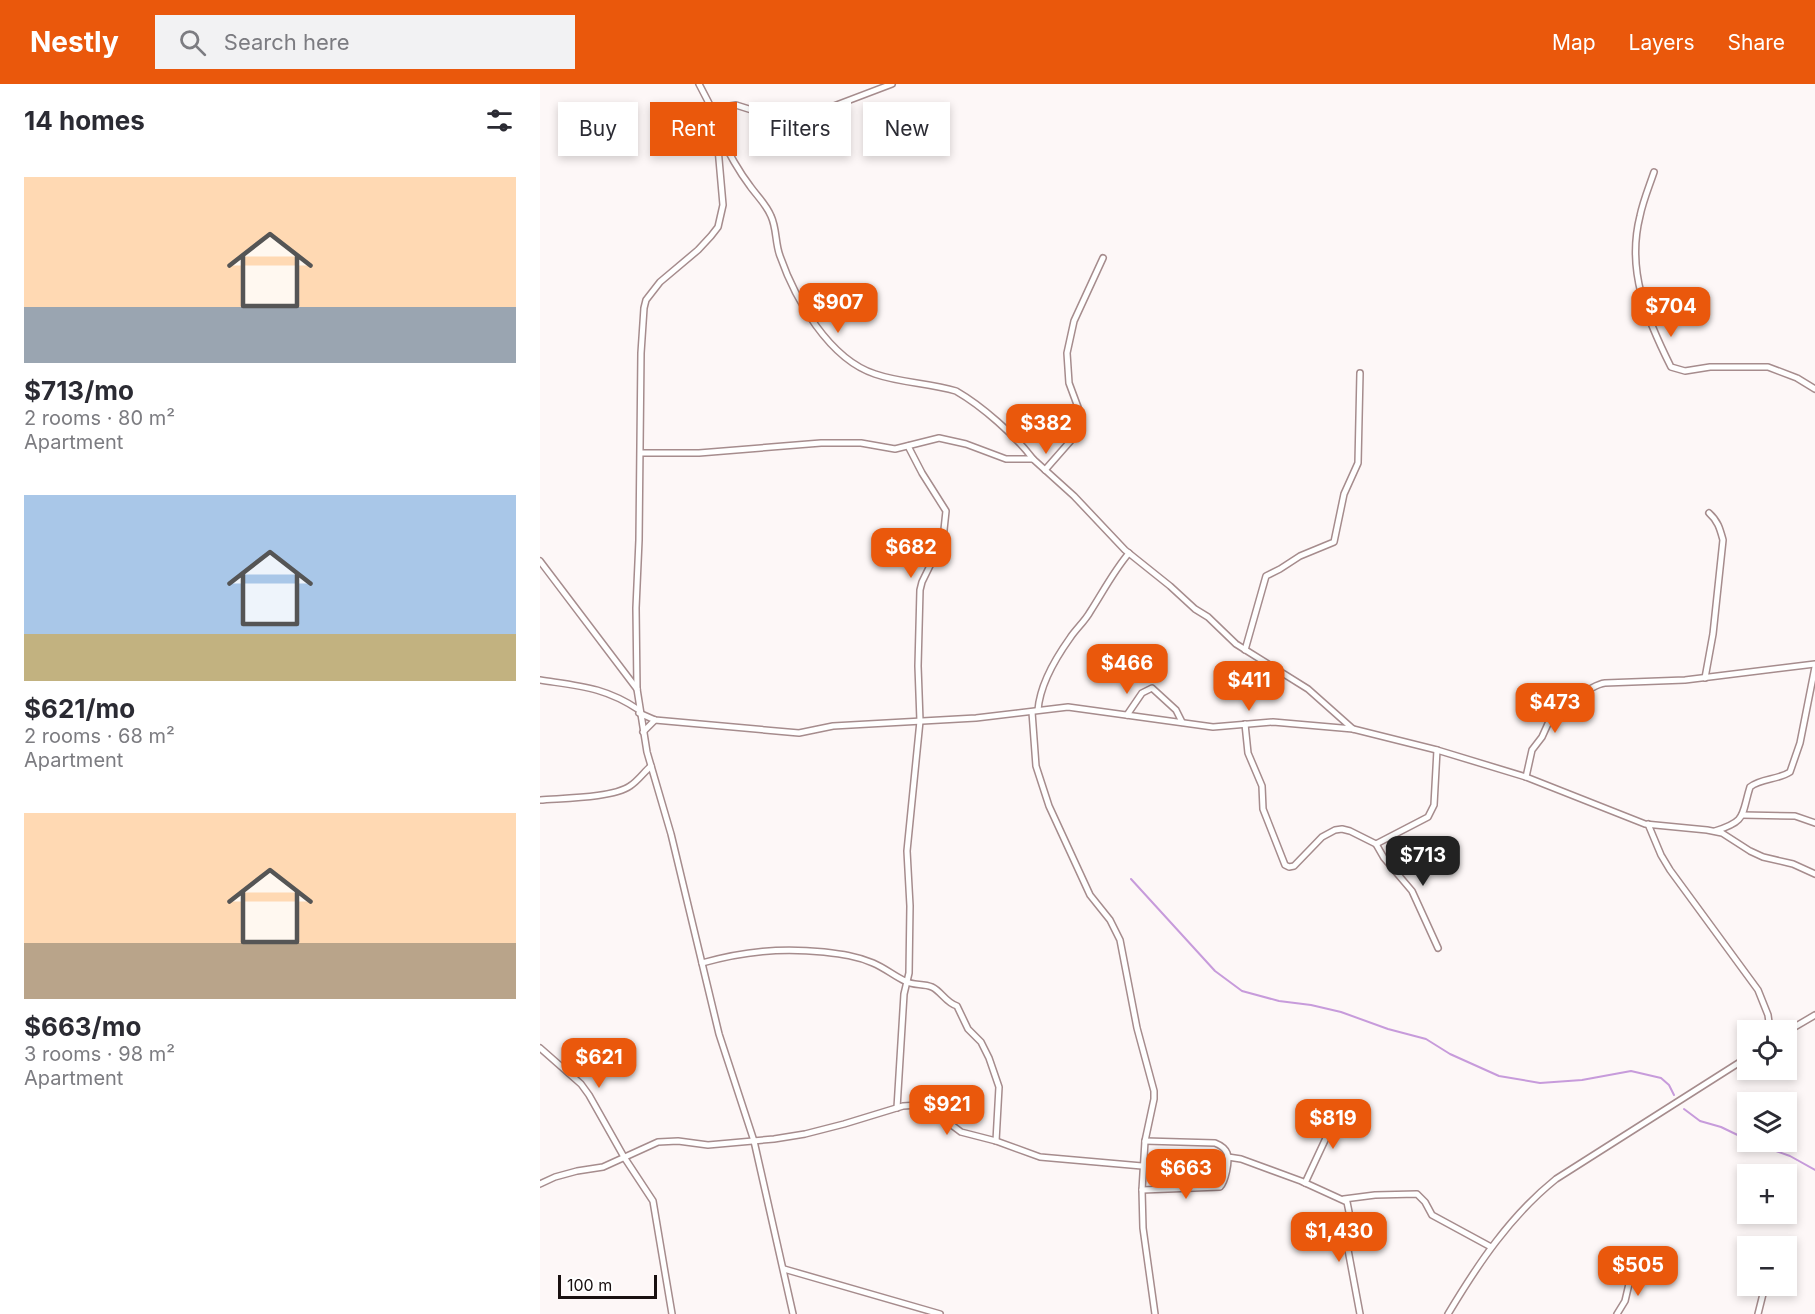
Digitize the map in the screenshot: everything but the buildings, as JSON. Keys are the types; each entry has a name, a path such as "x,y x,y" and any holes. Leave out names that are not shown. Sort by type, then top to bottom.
{"street":[{"path":"699,84 708,102"},
{"path":"737,105 771,116 802,113 826,109 892,84"},
{"path":"719,156 723,205 718,226 698,250 653,289 644,308 636,608 637,689 639,712 651,766 719,1034 754,1141 793,1314"},
{"path":"732,156 771,215 780,257 799,296 813,320 838,352 861,368 875,374 956,391 965,396 1000,425 1129,553 1245,650 1308,689 1353,729"},
{"path":"1654,172 1639,217 1636,277 1643,301 1671,367 1685,371 1710,367 1768,368 1797,378 1815,389"},
{"path":"1045,470 1081,429 1082,418 1069,383 1067,353 1074,321 1103,258"},
{"path":"1245,650 1263,593 1265,577 1300,556 1334,542 1344,494 1358,463 1360,373"},
{"path":"641,453 699,453 821,442 861,443 888,449 939,438 966,444 1006,459 1033,459"},
{"path":"897,1108 906,983 910,958 907,850 920,721 918,634 920,590 943,539 946,512 908,446"},
{"path":"1705,678 1713,634 1723,540 1716,519 1709,513"},
{"path":"1129,553 1116,569 1090,613 1070,637 1041,690 1035,711 1036,766 1049,806 1090,895 1110,920 1120,940 1137,1028 1154,1091 1144,1141 1142,1190 1143,1228 1155,1314"},
{"path":"540,561 637,689"},
{"path":"1526,777 1532,750 1542,737 1551,717 1559,713 1554,691 1581,693 1605,683 1705,678 1815,665 1806,715 1792,767 1786,775 1750,787 1742,815 1736,823 1714,831"},
{"path":"540,680 593,688 618,697 655,720 799,733 833,726 920,721 1068,707 1213,727 1273,722 1353,729 1437,750 1526,777 1648,824 1722,833 1763,857 1793,864 1815,874"},
{"path":"1127,715 1142,693 1152,688 1176,710 1182,722"},
{"path":"643,732 655,720"},
{"path":"1245,724 1248,753 1262,786 1263,809 1285,865 1294,866 1322,837 1342,828 1376,844 1384,858 1412,891 1438,948"},
{"path":"1376,844 1428,817 1434,805 1437,750"},
{"path":"540,800 590,796 625,789 651,766"},
{"path":"1742,815 1795,816 1815,823"},
{"path":"1648,824 1670,870 1758,990 1769,1020"},
{"path":"702,963 753,951 795,949 846,954 873,963 906,983 924,984 935,989 952,1005 957,1006 968,1029 981,1042 989,1058 999,1088 996,1141"},
{"path":"1797,1026 1815,1015"},
{"path":"540,1048 581,1084 590,1095 624,1157 645,1187 656,1210 672,1314"},
{"path":"1448,1314 1491,1247 1535,1197 1556,1179 1737,1064"},
{"path":"540,1184 577,1171 603,1167 658,1142 678,1141 708,1145 805,1134 883,1114 897,1108 919,1105 933,1111 961,1132 1040,1156 1142,1166"},
{"path":"1305,1183 1340,1108"},
{"path":"1142,1190 1220,1187 1224,1182 1228,1157 1222,1146 1215,1143 1144,1141"},
{"path":"1228,1157 1305,1183 1349,1205 1346,1239 1360,1314"},
{"path":"1343,1200 1375,1195 1417,1194 1425,1202 1432,1215 1491,1247"},
{"path":"1617,1314 1625,1301 1632,1271 1642,1265"},
{"path":"784,1269 826,1283 940,1314"},
{"path":"1758,1314 1762,1296"}],"waterway":[{"path":"1131,879 1215,971 1242,991 1279,1001 1341,1012 1388,1029 1426,1039 1450,1054 1499,1076 1540,1083 1582,1080 1631,1071 1661,1078 1669,1085 1674,1095"},
{"path":"1684,1109 1700,1121 1737,1135"},
{"path":"1779,1152 1815,1170"}]}
